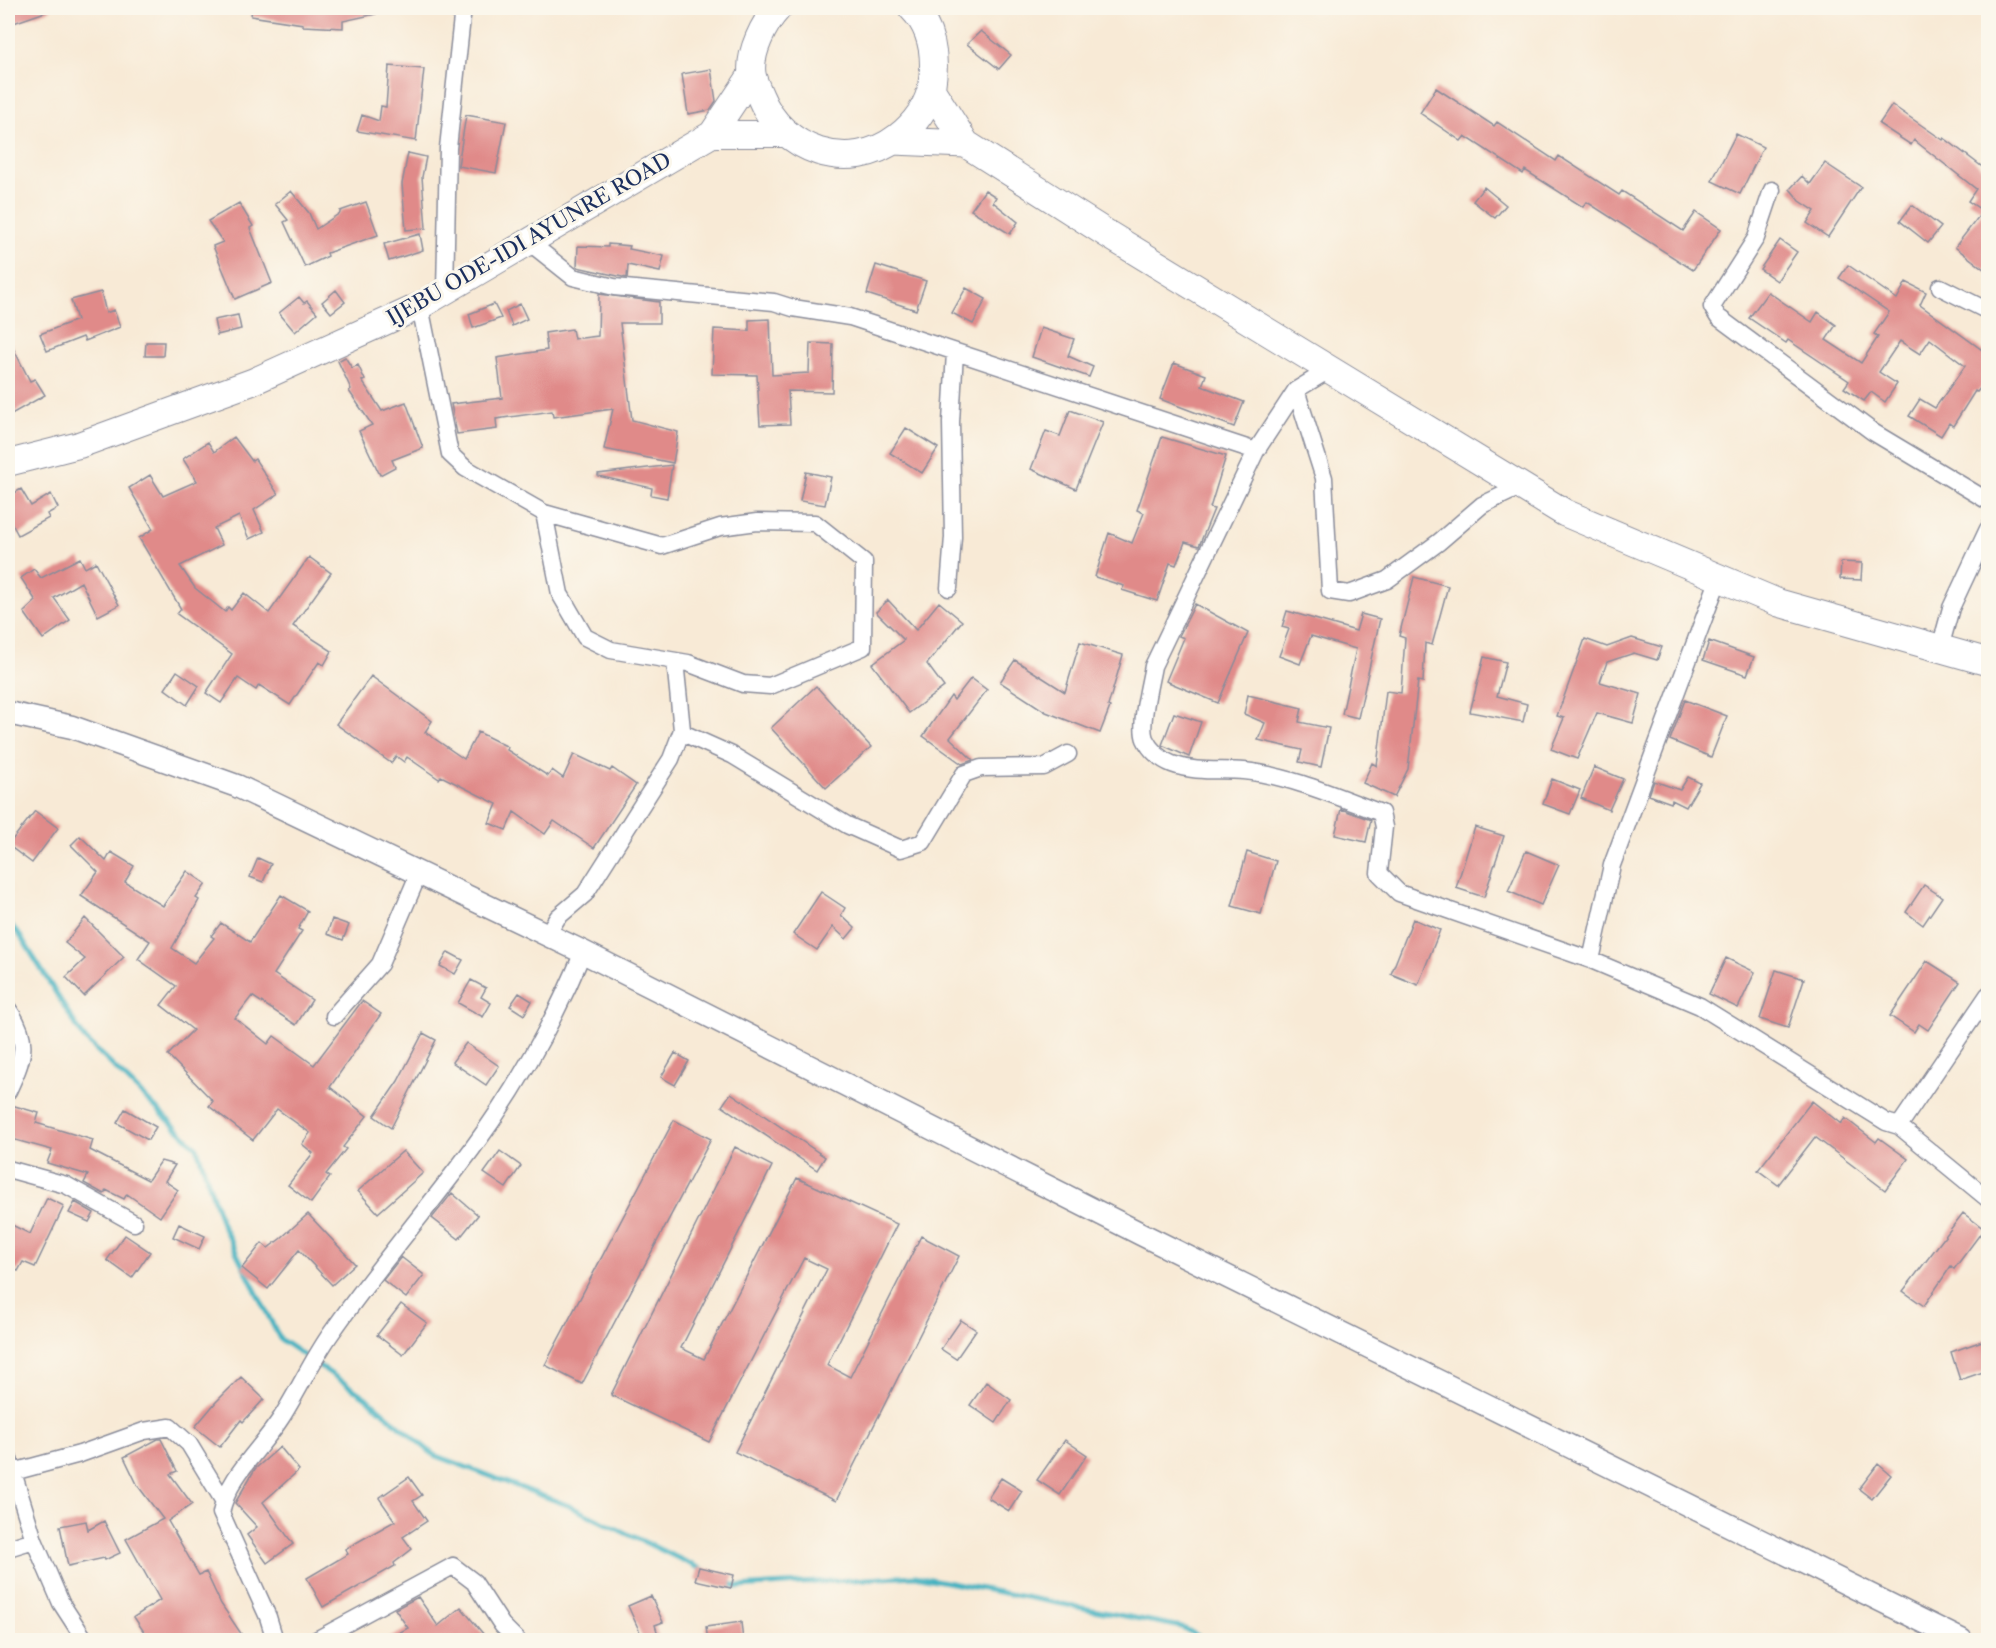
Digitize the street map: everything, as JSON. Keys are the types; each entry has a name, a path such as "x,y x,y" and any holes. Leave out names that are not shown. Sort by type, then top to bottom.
{"highway":[{"path":"778,8 764,28 754,56 752,74 765,108 785,134 814,151 846,156 871,152 893,141 917,119 931,89 934,56 930,39 912,8"},
{"path":"931,89 966,144 1329,370 1565,513 1779,603 1989,662"},
{"path":"893,141 966,144"}],"main road":[{"path":"712,135 752,74"},
{"path":"712,135 785,134"},
{"name":"IJEBU ODE-IDI AYUNRE ROAD","path":"8,463 79,446 252,382 420,306 712,135"},
{"path":"8,713 72,727 237,786 547,934 1164,1246 1961,1641"}],"street":[{"path":"446,291 448,148 463,8"},
{"path":"1772,190 1756,238 1712,307 1718,317 1873,432 1989,501"},
{"path":"529,242 573,277 614,287 774,302 793,308 850,317 1256,451"},
{"path":"1940,287 1989,311"},
{"path":"420,306 450,454 465,468 544,513 662,546 720,527 757,522 815,522 864,562 863,647 770,686 743,684 688,663 611,650 585,637 560,594 544,513"},
{"path":"949,588 953,537 951,422 956,352"},
{"path":"1329,370 1296,390 1256,451 1153,666 1146,705 1144,737 1154,752 1168,762 1183,768 1218,772 1244,771 1286,780 1381,813 1384,827 1379,873 1398,893 1591,960 1700,1006 1886,1122 1899,1126 1989,1199"},
{"path":"1296,390 1324,478 1330,591 1349,594 1387,580 1439,542 1482,505 1521,486"},
{"path":"1940,648 1951,608 1989,529"},
{"path":"1591,960 1612,865 1719,578"},
{"path":"547,934 558,918 585,894 671,759 682,730 675,661"},
{"path":"682,730 685,734 732,755 847,825 901,849 923,842 964,774 981,768 1044,767 1068,754"},
{"path":"334,1016 380,964 419,873"},
{"path":"275,1641 268,1617 221,1513 224,1500 233,1482 282,1416 302,1379 331,1334 473,1148 525,1070 564,999 583,952"},
{"path":"1899,1126 1988,995"},
{"path":"8,1009 24,1041 21,1064 8,1091"},
{"path":"8,1169 66,1185 134,1223"},
{"path":"13,1472 80,1454 144,1431 170,1427 189,1444 224,1500"},
{"path":"8,1456 34,1540 61,1603 86,1641"},
{"path":"8,1548 34,1540"},
{"path":"316,1641 453,1566 474,1582 502,1625 517,1641"}],"building":[{"path":"8,8 51,8 51,10 8,25"},
{"path":"252,8 376,8 376,14 343,21 343,28 303,26 303,24 251,16"},
{"path":"981,31 1011,55 999,69 967,44"},
{"path":"389,66 424,69 416,141 357,131 362,115 379,121 381,106 386,107"},
{"path":"711,69 716,101 710,110 688,114 682,74"},
{"path":"1436,88 1494,126 1497,122 1556,161 1559,156 1619,195 1622,191 1683,231 1696,212 1721,229 1693,270 1587,202 1583,207 1525,170 1523,174 1465,136 1461,141 1420,113"},
{"path":"1892,105 1943,140 1944,138 1989,172 1989,273 1955,247 1983,211 1968,201 1976,189 1914,140 1911,145 1879,124"},
{"path":"466,115 506,122 496,173 458,166"},
{"path":"1736,134 1763,147 1740,194 1712,181"},
{"path":"408,153 426,157 422,177 426,228 406,230 402,184"},
{"path":"1825,163 1861,187 1828,237 1807,223 1815,211 1800,201 1790,189 1802,176 1810,184"},
{"path":"1484,187 1506,205 1495,218 1473,201"},
{"path":"985,190 996,197 993,202 1018,222 1010,234 971,210"},
{"path":"291,191 309,213 316,229 340,211 366,202 378,235 327,253 328,256 305,267 284,222 288,220 275,204"},
{"path":"239,203 253,226 250,228 272,283 235,299 213,246 223,242 208,221"},
{"path":"1912,205 1941,227 1928,243 1900,221"},
{"path":"420,234 423,250 389,261 384,244"},
{"path":"1780,240 1797,252 1777,281 1760,269"},
{"path":"608,244 630,246 629,249 664,256 660,272 628,265 627,278 577,267 578,246 608,247"},
{"path":"876,265 926,281 916,310 867,294"},
{"path":"1848,265 1897,299 1906,282 1926,292 1920,305 1989,355 1989,378 1977,392 1975,391 1953,426 1949,423 1941,436 1909,416 1920,399 1935,408 1965,366 1930,339 1920,354 1900,341 1879,372 1897,384 1885,402 1871,392 1864,401 1844,388 1849,381 1788,340 1786,343 1749,318 1768,292 1812,322 1818,312 1836,325 1826,340 1861,363 1878,337 1874,334 1889,312 1839,278"},
{"path":"966,288 986,299 973,324 952,313"},
{"path":"336,290 345,302 331,313 322,302"},
{"path":"101,292 106,313 114,310 120,327 85,341 83,337 47,351 40,334 77,320 71,300"},
{"path":"599,294 659,302 659,323 620,323 632,420 678,432 673,463 604,449 613,409 553,417 552,411 496,419 497,429 457,434 451,404 502,398 497,358 547,350 545,333 572,329 574,339 598,336"},
{"path":"299,297 304,303 307,301 317,313 295,332 279,313"},
{"path":"494,304 501,318 473,328 469,314"},
{"path":"520,304 527,319 512,326 506,311"},
{"path":"238,315 241,329 217,335 214,320"},
{"path":"770,319 772,375 809,373 810,343 833,344 832,392 788,391 790,424 760,425 757,375 712,374 714,329 749,331 749,320"},
{"path":"1041,328 1074,339 1068,356 1093,367 1089,377 1032,357"},
{"path":"8,338 30,381 35,379 45,395 8,416"},
{"path":"146,342 164,342 163,356 145,356"},
{"path":"345,357 352,368 358,365 365,380 362,381 382,411 406,402 423,448 392,460 395,467 380,475 359,431 372,425 349,391 351,389 338,361"},
{"path":"1174,363 1206,375 1202,386 1244,402 1234,427 1160,399"},
{"path":"1070,410 1103,422 1076,489 1031,469 1046,431 1060,436"},
{"path":"906,428 938,448 922,473 890,453"},
{"path":"234,437 252,461 255,459 278,494 254,510 264,532 249,539 239,516 214,528 222,545 180,566 195,588 225,612 228,607 231,610 244,593 269,613 309,557 331,573 293,626 332,651 324,665 319,662 290,705 259,685 256,690 238,678 221,703 206,693 232,654 177,614 181,609 139,538 153,529 129,488 150,475 163,496 197,481 183,459 208,442 214,452"},
{"path":"1162,437 1226,456 1210,508 1214,509 1199,546 1185,542 1176,565 1170,563 1157,601 1122,590 1124,586 1095,577 1109,533 1132,543 1144,513 1137,510"},
{"path":"672,465 667,498 651,495 652,488 598,476 598,474"},
{"path":"806,472 831,477 825,505 800,501"},
{"path":"21,489 31,506 51,494 58,508 47,514 49,518 18,535 8,516 8,497"},
{"path":"80,558 85,568 96,562 119,605 98,616 81,582 54,598 70,620 43,639 24,612 36,601 21,578 34,569 41,578"},
{"path":"1841,562 1862,563 1861,580 1840,579"},
{"path":"1414,577 1448,586 1432,645 1425,643 1423,682 1418,681 1408,769 1394,797 1363,783 1372,763 1377,766 1386,691 1401,693 1405,638 1399,636"},
{"path":"888,600 916,630 939,602 962,621 927,664 944,687 909,713 872,664 904,640 876,612"},
{"path":"1195,604 1248,633 1218,703 1166,681 1184,638 1179,636"},
{"path":"1287,611 1356,631 1361,614 1380,619 1358,718 1342,714 1356,649 1311,636 1300,664 1279,656 1289,629 1282,627"},
{"path":"1632,638 1662,647 1657,660 1634,653 1607,662 1600,682 1641,694 1633,723 1597,713 1577,759 1551,749 1564,718 1557,716 1585,639 1607,647"},
{"path":"1709,641 1754,657 1747,675 1703,660"},
{"path":"1080,642 1123,655 1108,706 1110,707 1100,733 1046,712 1000,682 1015,660 1065,692"},
{"path":"1484,657 1506,662 1497,696 1527,704 1523,722 1470,712"},
{"path":"177,671 199,686 187,705 165,689"},
{"path":"371,676 432,721 425,732 464,759 478,732 508,747 507,750 548,776 552,770 563,778 574,754 610,771 612,768 636,785 594,848 554,821 545,834 514,812 506,830 489,823 497,804 441,776 439,779 407,757 404,762 396,756 391,763 336,724"},
{"path":"971,678 987,690 950,738 973,760 962,764 923,736 951,696 954,700"},
{"path":"816,686 871,747 826,788 771,728"},
{"path":"1248,695 1302,708 1299,722 1329,728 1321,767 1299,762 1302,750 1258,740 1265,723 1244,714"},
{"path":"1685,700 1727,716 1711,757 1670,740"},
{"path":"1174,713 1201,722 1189,757 1162,745"},
{"path":"1594,767 1623,779 1609,810 1581,798"},
{"path":"1688,777 1700,783 1686,807 1672,800 1671,803 1649,795 1654,781 1680,790"},
{"path":"1552,779 1580,790 1570,814 1543,804"},
{"path":"1341,809 1371,820 1366,842 1335,835"},
{"path":"35,811 58,828 32,863 8,845"},
{"path":"1475,827 1504,836 1484,897 1456,888"},
{"path":"80,836 106,861 111,852 134,866 125,882 163,906 187,871 206,884 196,898 199,900 172,948 194,963 214,938 211,936 221,923 250,942 281,895 308,911 298,929 302,931 274,974 312,1000 296,1025 252,996 235,1018 268,1044 274,1036 314,1065 362,1001 381,1014 330,1087 367,1116 343,1147 346,1149 326,1174 330,1177 311,1203 288,1185 313,1153 302,1144 310,1133 277,1109 253,1140 209,1106 213,1101 168,1055 193,1030 161,1005 176,986 138,959 150,941 81,896 98,872 71,845"},
{"path":"1526,851 1559,865 1541,905 1508,891"},
{"path":"1247,852 1276,861 1261,914 1232,906"},
{"path":"258,858 271,864 263,882 250,877"},
{"path":"1924,885 1942,897 1923,925 1906,912"},
{"path":"821,892 845,908 841,915 855,928 846,939 833,927 817,950 793,934"},
{"path":"85,918 124,957 84,996 66,977 85,959 65,943"},
{"path":"332,919 349,925 343,940 327,934"},
{"path":"1413,919 1440,930 1418,985 1391,974"},
{"path":"448,952 463,960 455,974 440,966"},
{"path":"1726,958 1755,972 1738,1008 1709,994"},
{"path":"1927,961 1960,982 1928,1030 1919,1024 1914,1032 1890,1016"},
{"path":"1776,970 1804,979 1788,1028 1760,1019"},
{"path":"471,980 486,988 481,997 491,1003 483,1017 458,1003"},
{"path":"519,993 532,1001 524,1015 510,1006"},
{"path":"423,1033 436,1040 391,1128 374,1116 398,1081"},
{"path":"466,1043 499,1066 486,1085 452,1062"},
{"path":"675,1053 689,1061 675,1085 661,1077"},
{"path":"731,1093 825,1157 817,1170 722,1106"},
{"path":"1812,1101 1841,1124 1845,1118 1876,1142 1879,1138 1908,1159 1885,1190 1815,1137 1778,1185 1758,1170"},
{"path":"8,1104 39,1113 36,1123 93,1140 90,1150 148,1180 161,1161 175,1165 165,1181 178,1190 160,1217 127,1194 124,1199 106,1190 104,1194 84,1183 88,1175 47,1163 52,1150 8,1138"},
{"path":"125,1109 156,1127 148,1140 117,1123"},
{"path":"674,1120 711,1139 582,1384 545,1365"},
{"path":"735,1147 772,1166 681,1348 704,1359 797,1178 897,1224 827,1365 850,1377 921,1236 959,1256 836,1501 735,1452 827,1269 804,1258 709,1442 611,1395"},
{"path":"403,1151 423,1173 378,1213 358,1191"},
{"path":"500,1151 521,1166 506,1188 484,1173"},
{"path":"452,1193 478,1215 459,1239 432,1218"},
{"path":"47,1198 64,1206 35,1267 23,1262 18,1271 8,1267 8,1223 30,1234"},
{"path":"75,1202 94,1213 89,1222 69,1213"},
{"path":"1963,1213 1984,1229 1954,1269 1951,1266 1924,1306 1903,1291"},
{"path":"308,1214 355,1264 332,1285 299,1250 268,1289 242,1268 262,1243 268,1248"},
{"path":"179,1224 205,1236 199,1249 173,1237"},
{"path":"125,1235 150,1252 132,1278 107,1260"},
{"path":"401,1257 424,1275 406,1298 383,1280"},
{"path":"401,1304 427,1323 403,1355 377,1335"},
{"path":"961,1320 976,1330 956,1359 941,1349"},
{"path":"1985,1340 1989,1350 1989,1370 1960,1380 1951,1352"},
{"path":"241,1377 264,1399 243,1422 241,1420 220,1447 195,1427"},
{"path":"986,1382 1011,1400 996,1423 970,1405"},
{"path":"161,1439 177,1471 170,1474 192,1504 168,1521 199,1575 206,1572 221,1604 246,1641 150,1641 134,1617 160,1600 126,1539 163,1519 138,1486 124,1457"},
{"path":"1065,1440 1087,1455 1060,1495 1037,1480"},
{"path":"280,1447 299,1470 263,1502 293,1544 267,1563 247,1535 257,1527 235,1503 255,1469"},
{"path":"1878,1464 1891,1475 1872,1499 1859,1489"},
{"path":"409,1477 422,1495 413,1501 427,1521 403,1537 412,1549 394,1563 395,1566 323,1607 307,1578 348,1554 345,1549 395,1521 379,1498"},
{"path":"1001,1478 1022,1491 1009,1511 988,1498"},
{"path":"86,1521 88,1530 104,1521 120,1553 105,1560 104,1558 68,1566 60,1526"},
{"path":"699,1567 734,1575 731,1588 695,1580"},
{"path":"651,1596 663,1622 655,1625 660,1641 644,1641 628,1606"},
{"path":"418,1597 438,1626 461,1607 489,1641 384,1641 408,1628 395,1609"},
{"path":"741,1622 743,1641 708,1641 706,1627"}],"waterway":[{"path":"8,921 21,937 84,1038 197,1148 222,1224 280,1339 365,1397 434,1455 567,1505 705,1571"},
{"path":"727,1582 738,1587 915,1576 1182,1627 1204,1640"}]}
